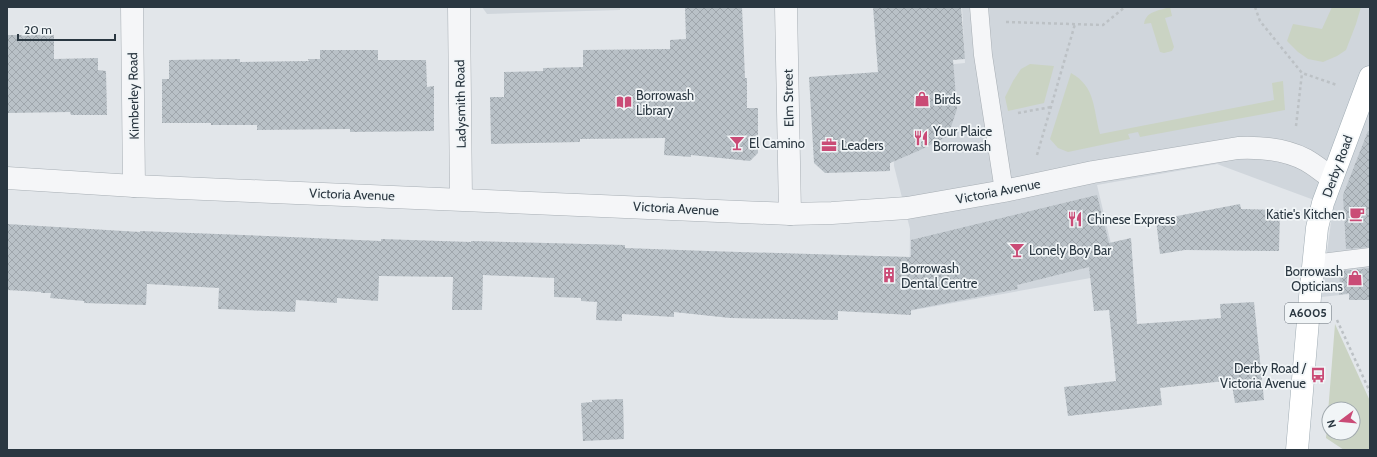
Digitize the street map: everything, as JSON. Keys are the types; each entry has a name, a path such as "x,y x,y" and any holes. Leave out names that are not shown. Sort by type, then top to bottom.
{"main road":[{"name":"Derby Road","path":"1297,450 1317,228 1323,203 1367,85"}],"street":[{"name":"Kimberley Road","path":"132,7 134,186"},
{"name":"Elm Street","path":"786,7 790,214"},
{"name":"Ladysmith Road","path":"458,8 461,199"},
{"name":"Victoria Avenue","path":"7,178 134,186 790,214 907,208 1004,191 1093,172 1238,148 1256,147 1293,154 1306,160 1332,178"}],"lane":[{"path":"980,14 983,55 1004,191"},
{"path":"1313,264 1370,257"}],"path":[{"path":"980,14 1075,24 1103,25 1125,7"},
{"path":"1255,7 1260,21 1302,73 1367,85"},
{"path":"1028,186 1075,24"},
{"path":"1293,154 1302,73"},
{"path":"992,118 1051,107"},
{"path":"1335,314 1370,392"}],"shaded area":[{"path":"482,7 620,7 620,10 487,14"},
{"path":"962,7 1370,7 1370,292 1321,297 1333,207 1217,164 1097,185 1118,273 909,311 910,229 894,166 889,70 965,63"}],"green space":[{"path":"1170,7 1172,16 1165,18 1174,47 1172,51 1164,53 1160,52 1151,23 1144,24 1147,16 1150,14"},
{"path":"1332,7 1361,7 1346,50 1323,62 1308,59 1287,41 1293,24 1322,29"},
{"path":"1030,64 1054,66 1044,103 1008,111 1005,97 1021,69"},
{"path":"1071,73 1085,85 1089,92 1100,134 1274,100 1272,83 1283,81 1285,110 1140,137 1138,132 1128,134 1130,139 1068,152 1058,148 1050,139"},
{"path":"1335,324 1370,401 1370,450 1344,450 1330,441 1361,441 1361,401 1329,401"}],"building":[{"path":"685,7 742,7 745,78 747,78 747,108 758,108 758,153 750,161 691,155 691,157 664,155 665,138 580,139 580,142 491,144 490,97 504,97 504,72 543,71 543,68 583,67 583,50 670,49 670,40 686,39"},
{"path":"873,7 961,7 965,59 953,60 957,109 948,136 890,163 890,171 825,173 814,163 809,77 878,72"},
{"path":"7,35 54,35 54,59 98,58 98,70 106,71 107,115 71,115 70,112 7,113"},
{"path":"320,50 378,50 378,60 426,60 427,87 434,86 434,131 350,132 350,129 257,130 257,125 162,123 162,79 169,79 169,60 240,59 240,62 309,61 308,59 320,59"},
{"path":"1368,131 1370,131 1370,247 1346,249 1343,195"},
{"path":"1097,195 1109,243 1131,238 1137,324 1221,318 1220,304 1254,302 1264,400 1235,403 1232,385 1226,386 1225,381 1160,388 1162,405 1068,416 1064,387 1116,381 1109,310 1094,311 1089,267 1017,285 1018,289 911,310 911,315 838,311 838,320 730,318 674,312 674,317 622,314 622,321 596,320 597,302 581,301 581,298 554,297 554,278 483,275 482,310 452,310 453,277 379,276 378,301 337,298 337,303 296,300 295,312 218,309 219,288 147,284 146,305 84,303 84,301 50,298 51,293 7,290 7,224 140,232 381,241 381,239 625,245 625,248 911,257 911,240"},
{"path":"1240,204 1241,209 1280,210 1279,251 1185,250 1160,254 1156,220"},
{"name":"Borrowash Opticians","path":"1370,268 1370,300 1349,300 1349,293 1339,295 1340,271"},
{"path":"623,399 624,439 583,441 581,403 592,402 592,400"}],"place":[{"name":"Birds","path":"922,99"},
{"name":"Borrowash Library","path":"624,102"},
{"name":"Your Plaice Borrowash","path":"921,138"},
{"name":"El Camino","path":"737,143"},
{"name":"Leaders","path":"829,145"},
{"name":"Katie's Kitchen","path":"1357,214"},
{"name":"Chinese Express","path":"1075,219"},
{"name":"Lonely Boy Bar","path":"1017,250"},
{"name":"Borrowash Dental Centre","path":"889,275"},
{"name":"Borrowash Opticians","path":"1355,278"},
{"name":"Derby Road / Victoria Avenue","path":"1318,375"}]}
